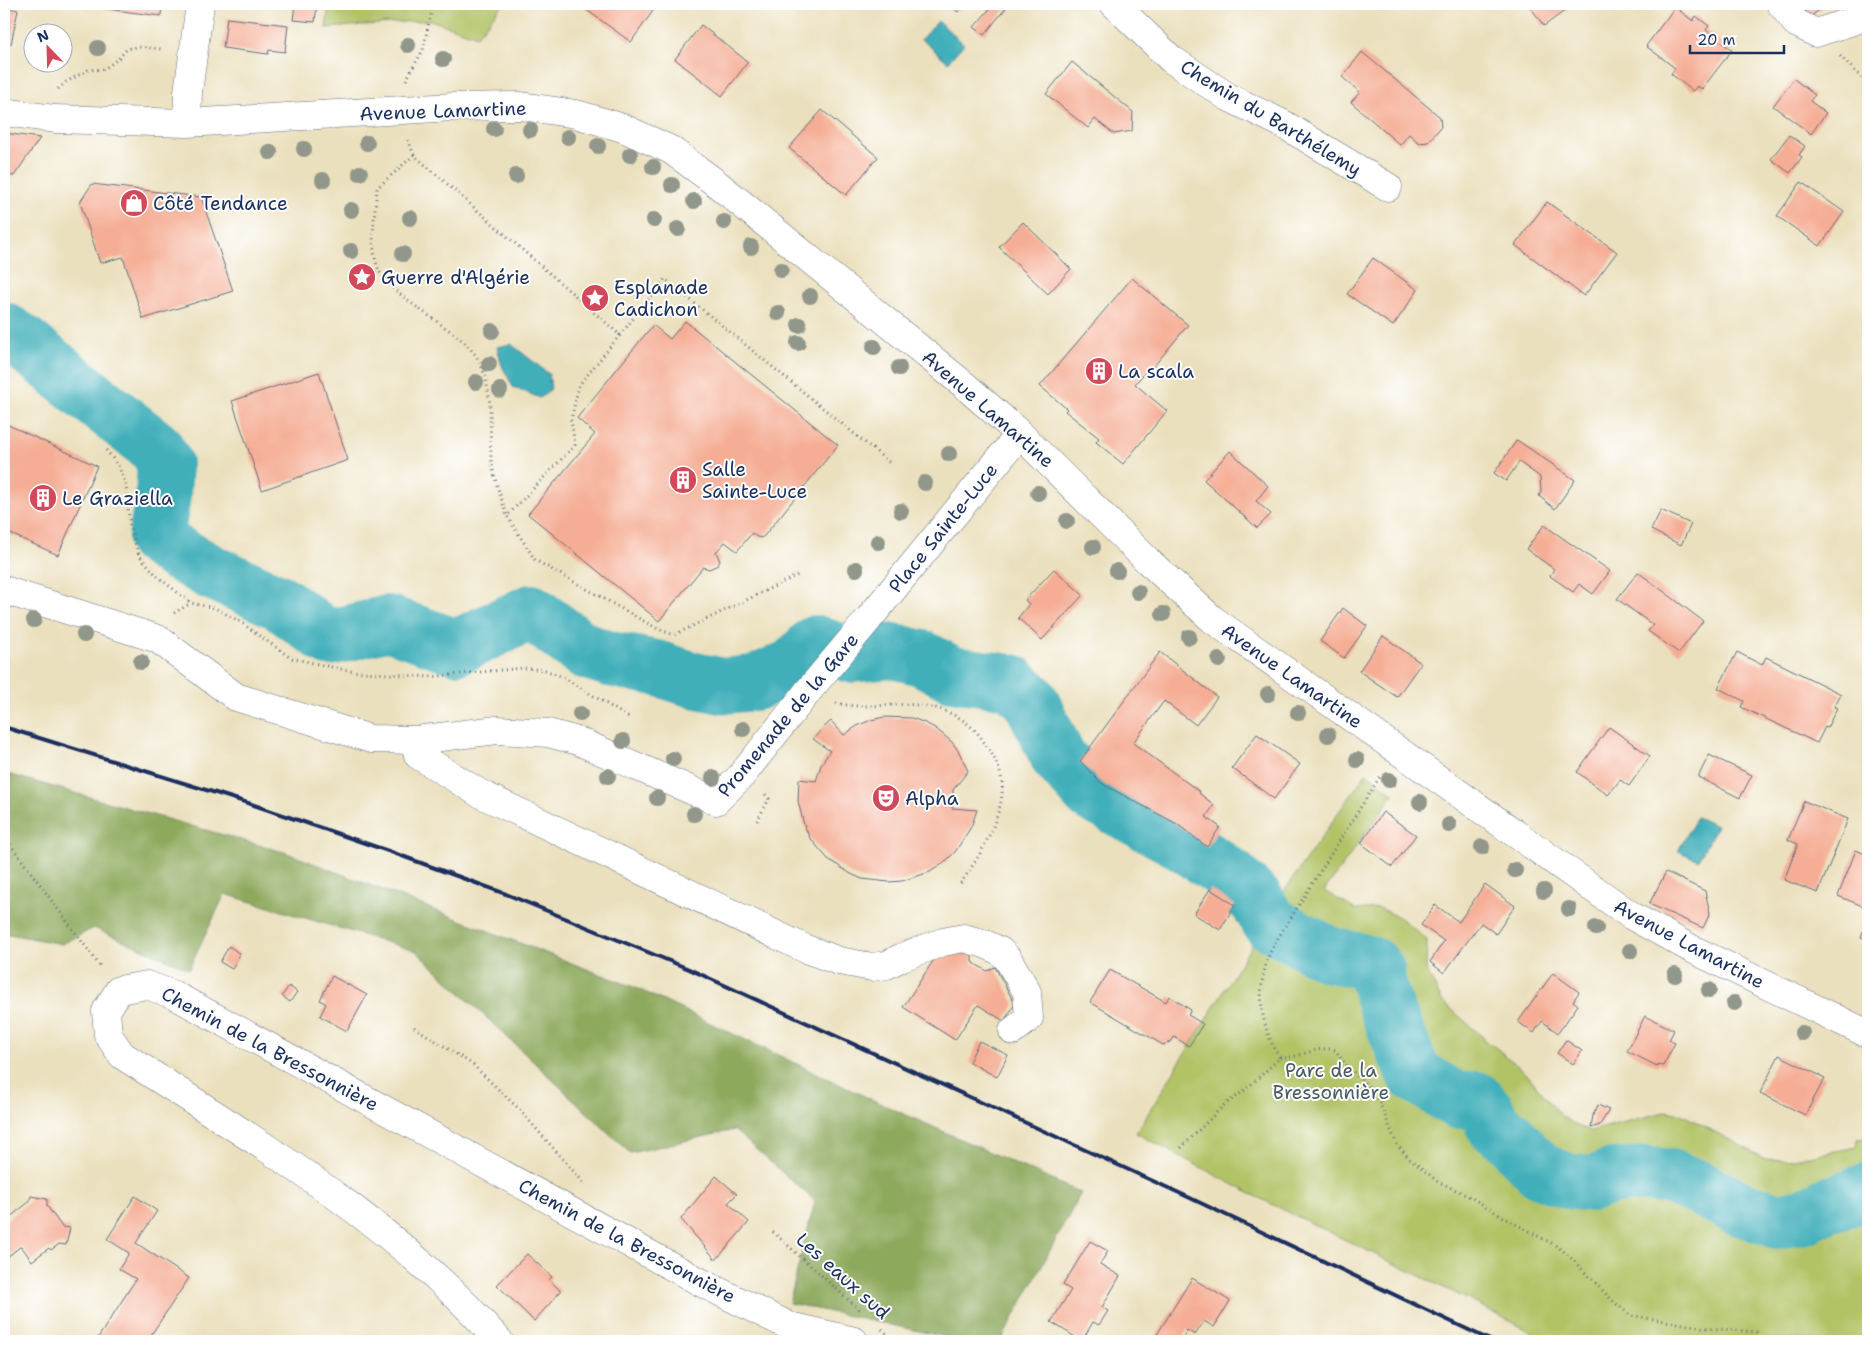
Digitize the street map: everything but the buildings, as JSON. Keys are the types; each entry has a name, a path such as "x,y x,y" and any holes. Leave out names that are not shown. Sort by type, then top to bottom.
{"street":[{"path":"187,123 188,92 200,4"},
{"name":"Chemin du Barthélemy","path":"1114,4 1171,59 1228,97 1283,124 1388,187"},
{"path":"1781,4 1796,23 1816,33 1859,19 1868,14"},
{"name":"Avenue Lamartine","path":"4,112 55,118 187,123 444,108 521,106 576,114 622,128 671,150 716,183 963,384 1020,434 1148,561 1212,619 1632,916 1690,948 1868,1034"},
{"name":"Place Sainte-Luce","path":"866,622 1020,434"},
{"name":"Promenade de la Gare","path":"4,590 158,639 236,697 371,739 416,740 498,730 548,733 578,741 716,801 742,776 809,690 866,622"},
{"path":"416,740 418,755 479,793 806,949 839,961 872,967 887,965 902,957 942,942 964,938 1000,950 1008,959 1027,992 1029,1018 1013,1031"},
{"name":"Chemin de la Bressonnière","path":"119,990 147,985 174,995 704,1284 789,1326 854,1341"},
{"path":"119,990 106,1011 108,1035 122,1055 335,1194 404,1248 474,1312 499,1341"}],"path":[{"path":"403,88 423,50 433,4"},
{"path":"450,4 459,4"},
{"path":"386,9 431,8"},
{"path":"54,93 66,82 88,70 104,68 118,60 127,49 137,47 170,50"},
{"path":"405,133 414,155 620,335"},
{"path":"414,155 377,188 374,234 375,258 379,270 400,295 457,336 475,354 487,385 490,399 491,458 498,488 507,516 535,560 658,629 674,635 800,574"},
{"path":"366,276 379,270"},
{"path":"507,516 575,445 571,420 579,385 664,280 890,463"},
{"path":"106,450 118,465 126,485 130,528 139,555 158,578 191,603 214,608 239,622 291,658 350,671 429,677 523,668 545,670 563,677 631,719"},
{"path":"833,703 862,705 902,704 931,707 955,716 969,725 981,737 997,765 1003,789 1001,802 982,849 960,884"},
{"path":"1280,1058 1265,1028 1261,1000 1266,960 1273,946 1386,769"},
{"path":"758,820 769,799 763,791"},
{"path":"4,836 119,990"},
{"path":"414,1026 472,1064 519,1109 584,1183"},
{"path":"1181,1148 1223,1106 1250,1086 1280,1058 1326,1048 1335,1050 1346,1065 1370,1088 1379,1101 1397,1145 1410,1158 1437,1181 1470,1197 1555,1245 1567,1254 1615,1304 1630,1315 1706,1328 1758,1332"},
{"name":"Les eaux sud","path":"774,1232 866,1316"},
{"name":"Les eaux sud","path":"880,1328 895,1341"}],"green space":[{"path":"329,4 503,4 477,36 430,20 326,28"},
{"path":"4,773 287,853 636,988 875,1101 1081,1193 1001,1341 965,1341 789,1303 815,1201 734,1130 630,1153 416,951 225,894 189,969 94,928 62,944 4,933"},
{"name":"Parc de la Bressonnière","path":"1366,773 1394,794 1324,891 1356,910 1379,908 1401,918 1427,940 1426,969 1442,1001 1484,1038 1483,1041 1494,1046 1526,1073 1560,1115 1575,1125 1590,1131 1668,1111 1681,1114 1766,1159 1787,1160 1857,1147 1858,1139 1868,1137 1868,1341 1756,1339 1744,1341 1549,1341 1253,1195 1136,1133 1271,914 1269,913"}],"water":[{"path":"938,21 964,44 948,62 921,39"},
{"path":"511,344 549,374 551,389 540,398 513,387 502,366 497,347"},
{"path":"1697,817 1717,826 1698,860 1678,851"}],"waterway":[{"path":"4,330 17,338 156,448 165,464 163,495 156,539 211,572 279,602 329,638 388,623 457,647 531,612 585,651 610,659 656,668 694,680 722,686 755,683 793,666 816,643 851,655 893,651 922,658 952,674 1011,682 1030,699 1058,757 1091,794 1183,843 1231,876 1257,901 1270,923 1330,955 1373,965 1377,970 1378,982 1384,1002 1414,1074 1457,1101 1476,1099 1487,1111 1493,1125 1508,1135 1542,1171 1567,1181 1591,1184 1613,1176 1645,1174 1671,1177 1737,1207 1778,1221 1804,1216 1827,1205 1851,1198 1868,1190"}],"railway":[{"path":"4,727 251,804 391,852 506,894 689,969 1188,1197 1492,1341"}],"place":[{"name":"Côté Tendance","path":"134,203"},
{"name":"Guerre d'Algérie","path":"362,277"},
{"name":"Esplanade Cadichon","path":"595,298"},
{"name":"La scala","path":"1099,371"},
{"name":"Salle Sainte-Luce","path":"683,480"},
{"name":"Le Graziella","path":"43,498"},
{"name":"Alpha","path":"886,798"}]}
